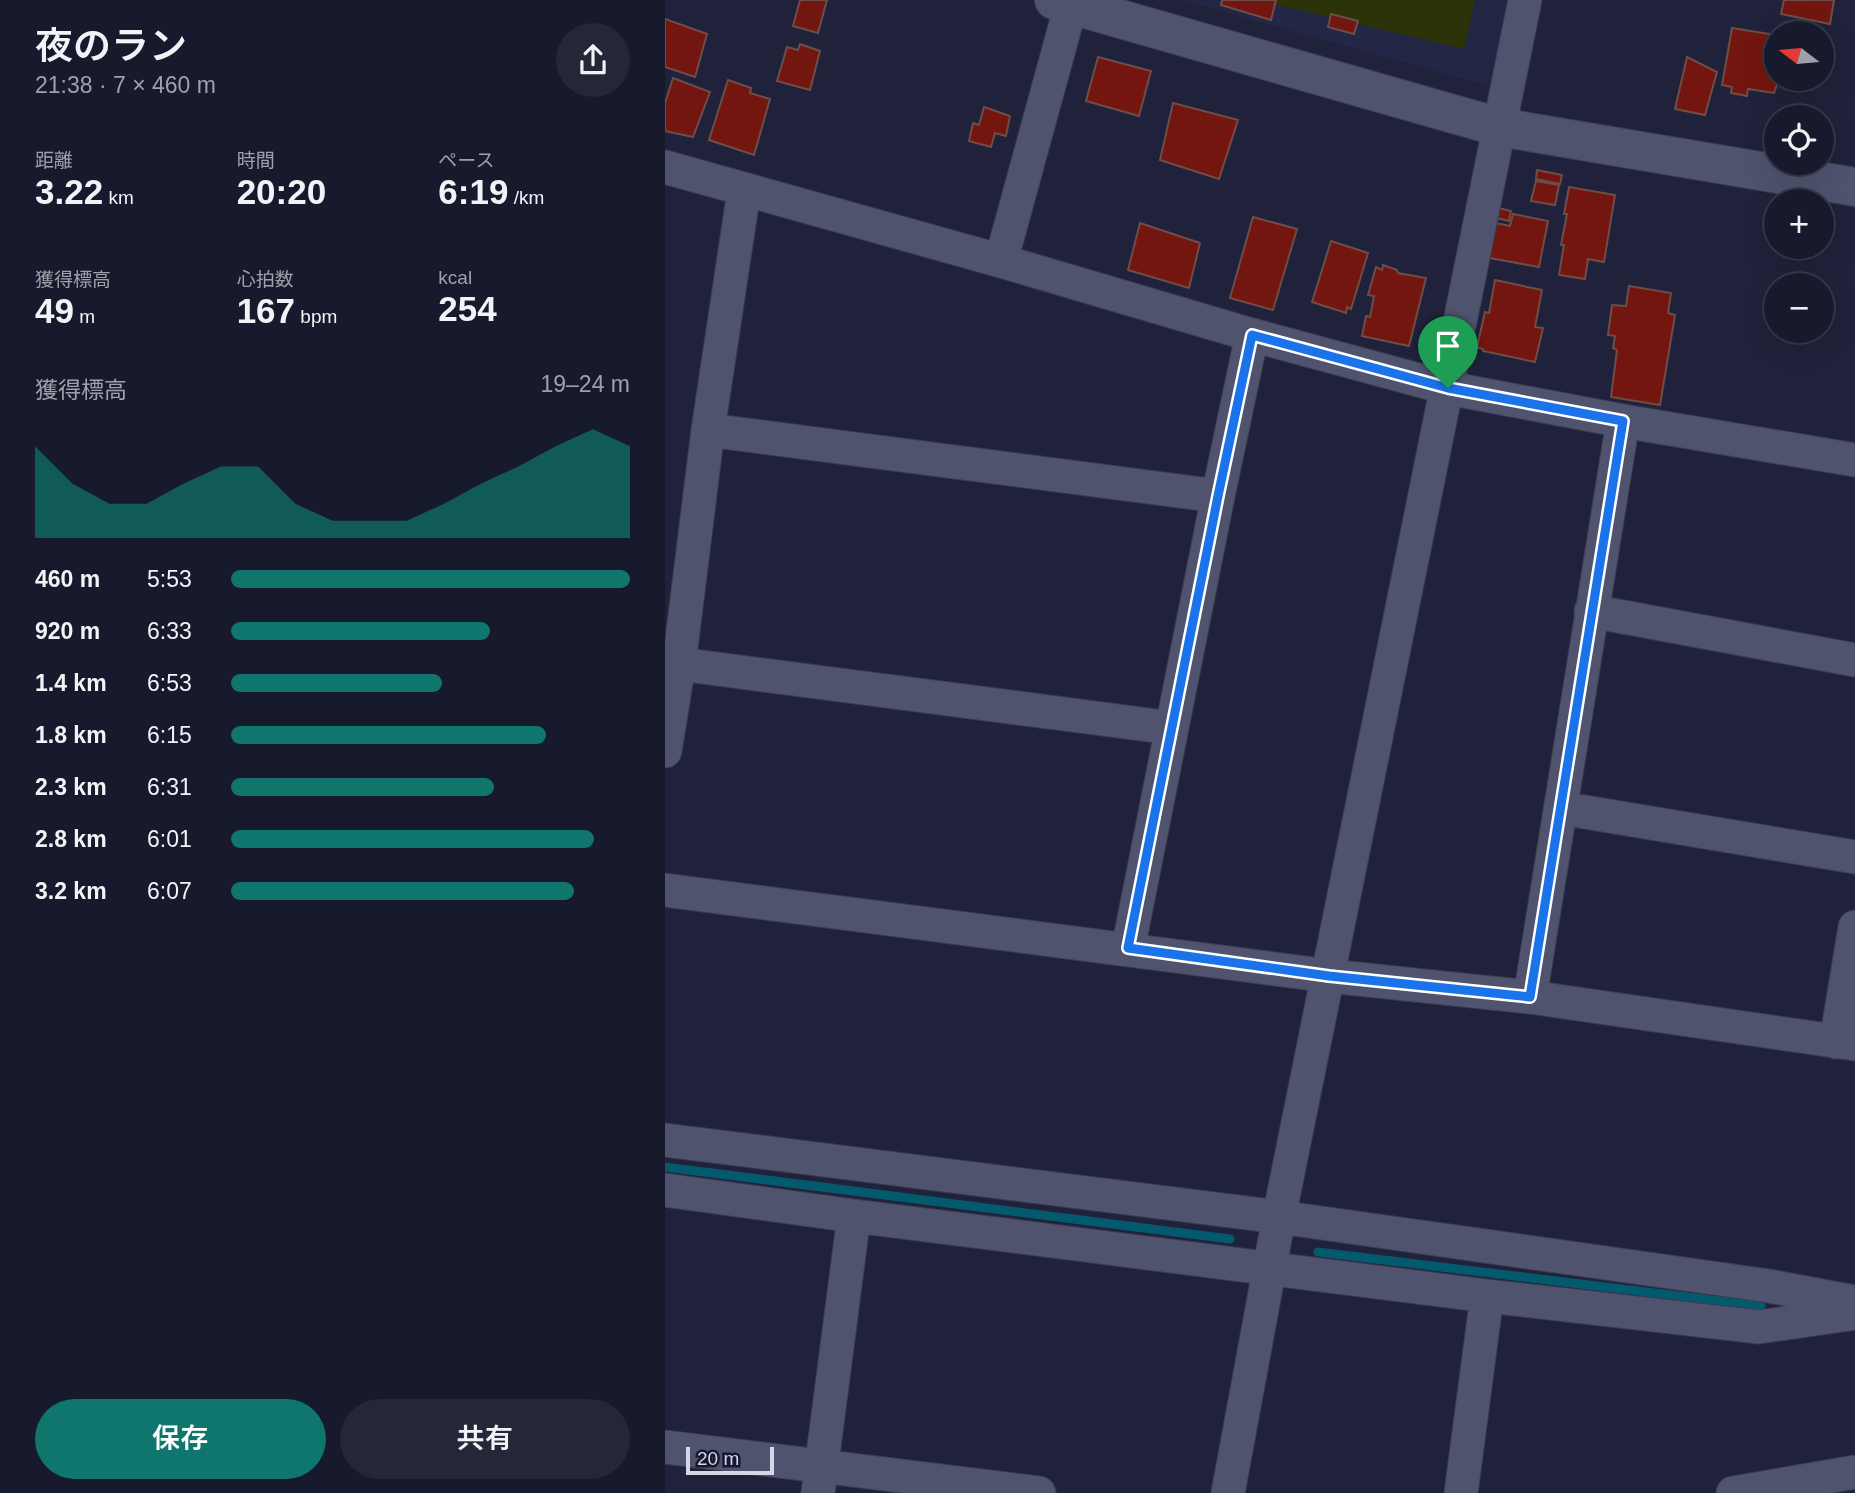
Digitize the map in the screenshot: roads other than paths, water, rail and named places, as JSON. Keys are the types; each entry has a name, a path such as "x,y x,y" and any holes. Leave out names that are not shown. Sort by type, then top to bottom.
{"street":[{"path":"1228,1493 1279,1217 1525,0"},
{"path":"1001,261 1063,3 1499,127 1855,187"},
{"path":"665,167 1252,335 1448,388 1855,460"},
{"path":"665,751 679,664 708,430 744,191"},
{"path":"1128,948 1252,335"},
{"path":"1530,997 1623,421"},
{"path":"708,430 1218,496"},
{"path":"1591,611 1855,660"},
{"path":"679,664 1172,728"},
{"path":"1561,808 1855,857"},
{"path":"665,890 1329,976 1530,997 1846,1043 1855,927"},
{"path":"665,1140 1279,1217 1769,1286 1855,1302"},
{"path":"665,1190 1271,1269 1759,1327 1855,1313"},
{"path":"820,1480 854,1216"},
{"path":"1461,1493 1487,1296"},
{"path":"665,1447 820,1480 1039,1493"},
{"path":"1733,1493 1855,1472"}],"waterway":[{"path":"665,1167 1230,1239"},
{"path":"1318,1252 1761,1306"}]}
